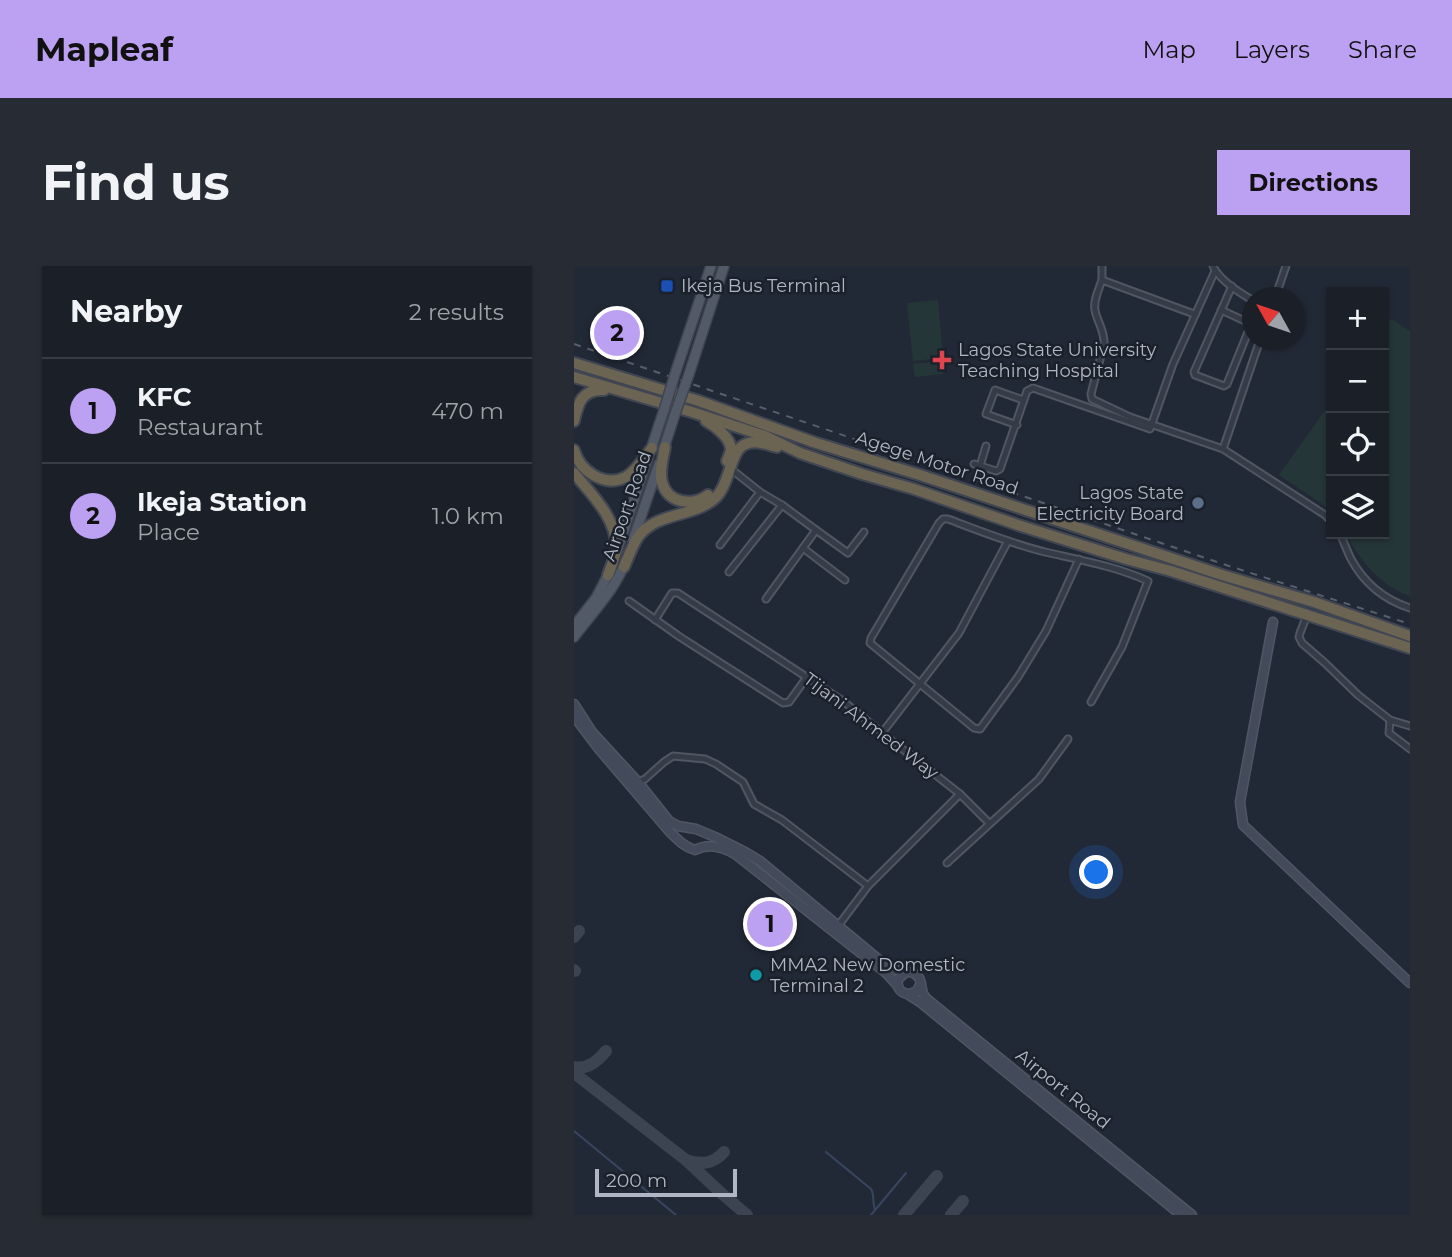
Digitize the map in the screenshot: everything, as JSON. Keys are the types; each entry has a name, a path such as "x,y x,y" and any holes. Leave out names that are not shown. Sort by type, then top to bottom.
{"highway":[{"name":"Agege Motor Road","path":"574,363 699,401 816,443 1314,602 1410,636"},
{"name":"Agege Motor Road","path":"574,377 741,428 800,453 1018,525 1410,648"},
{"path":"574,421 582,398 590,391 622,392"},
{"path":"624,567 637,538 646,529 656,521 691,511 716,498 731,469 734,449 716,427 692,412"},
{"path":"665,447 662,482 668,493 677,500 690,503 703,499 714,491 741,428"},
{"path":"734,449 756,441 800,453"},
{"path":"574,450 582,466 592,476 602,480 615,480 625,477 638,467 652,448"},
{"path":"574,473 603,509 614,530 615,550 608,575"},
{"path":"1126,559 1131,545"}],"main road":[{"name":"Airport Road","path":"574,626 596,598 608,575 711,266"},
{"name":"Airport Road","path":"574,636 605,597 624,567 724,266"},
{"path":"1273,622 1240,802 1243,825 1410,982"},
{"path":"574,704 592,732 669,821 731,844 760,861 889,968 918,975 921,983 918,991 910,995 902,992 886,973 736,854 717,847 700,847"},
{"path":"574,716 598,748 681,843 695,850 705,842 704,833"},
{"path":"681,843 680,835 686,827"},
{"path":"898,986 898,979 906,972"},
{"name":"Airport Road","path":"921,983 927,999 1192,1215"},
{"name":"Airport Road","path":"906,994 920,1002 1181,1215"}],"street":[{"path":"1102,266 1102,280 1094,304 1105,337 1092,399 1130,417 1223,449 1326,516"},
{"path":"1279,287 1286,266"},
{"path":"986,446 977,465 996,471 1000,469 1017,425 1023,400 1027,391 1033,388 1150,429 1173,364 1214,268 1242,293"},
{"path":"1102,280 1194,314"},
{"path":"1221,310 1247,322 1250,327 1224,386 1195,375 1194,372 1221,310 1232,286"},
{"path":"1223,449 1257,350"},
{"path":"1017,425 986,414 995,390 1023,400"},
{"path":"731,469 848,553 864,532"},
{"path":"720,545 761,492"},
{"path":"729,572 782,505"},
{"path":"1079,559 1046,631 1018,677 980,729 974,728 870,643 939,523 948,519 1008,541 1127,571 1148,581 1122,647 1091,702"},
{"path":"766,599 816,530"},
{"path":"1341,539 1349,557 1365,578 1387,598 1410,608"},
{"path":"882,733 959,633 1008,541"},
{"path":"803,548 845,580"},
{"name":"Tijani Ahmed Way","path":"655,620 675,592 843,701 960,794 989,823"},
{"path":"629,601 783,703 789,702 807,677"},
{"path":"1307,614 1299,637 1302,643 1358,695 1390,720 1410,726"},
{"path":"1390,720 1389,733 1410,749"},
{"path":"947,863 1039,779 1068,739"},
{"path":"638,782 673,756 709,760 743,782 754,804 782,820 868,886"},
{"path":"838,926 868,886 960,794"}],"shaded area":[{"path":"938,300 943,358 913,361 907,303"},
{"path":"1391,319 1410,331 1410,596 1380,579 1349,539 1389,539"},
{"path":"941,361 943,374 915,377 913,364"},
{"path":"1326,409 1326,507 1279,475"}],"waterway":[{"path":"574,1131 676,1215"},
{"path":"826,1152 871,1189 875,1210"},
{"path":"871,1215 906,1173"}],"taxiway":[{"path":"574,937 579,931"},
{"path":"574,1067 592,1064 606,1051"},
{"path":"574,1073 686,1160 747,1215"},
{"path":"686,1160 707,1162 724,1152"},
{"path":"904,1215 937,1176"},
{"path":"951,1215 963,1201"}],"railway":[{"path":"574,344 1229,566 1410,624"}],"place":[{"name":"Ikeja Bus Terminal","path":"667,286"},
{"name":"Ikeja Station","path":"617,333"},
{"name":"Lagos State University Teaching Hospital","path":"942,360"},
{"name":"Lagos State Electricity Board","path":"1198,503"},
{"name":"KFC","path":"770,924"},
{"name":"MMA2 New Domestic Terminal 2","path":"756,975"}]}
